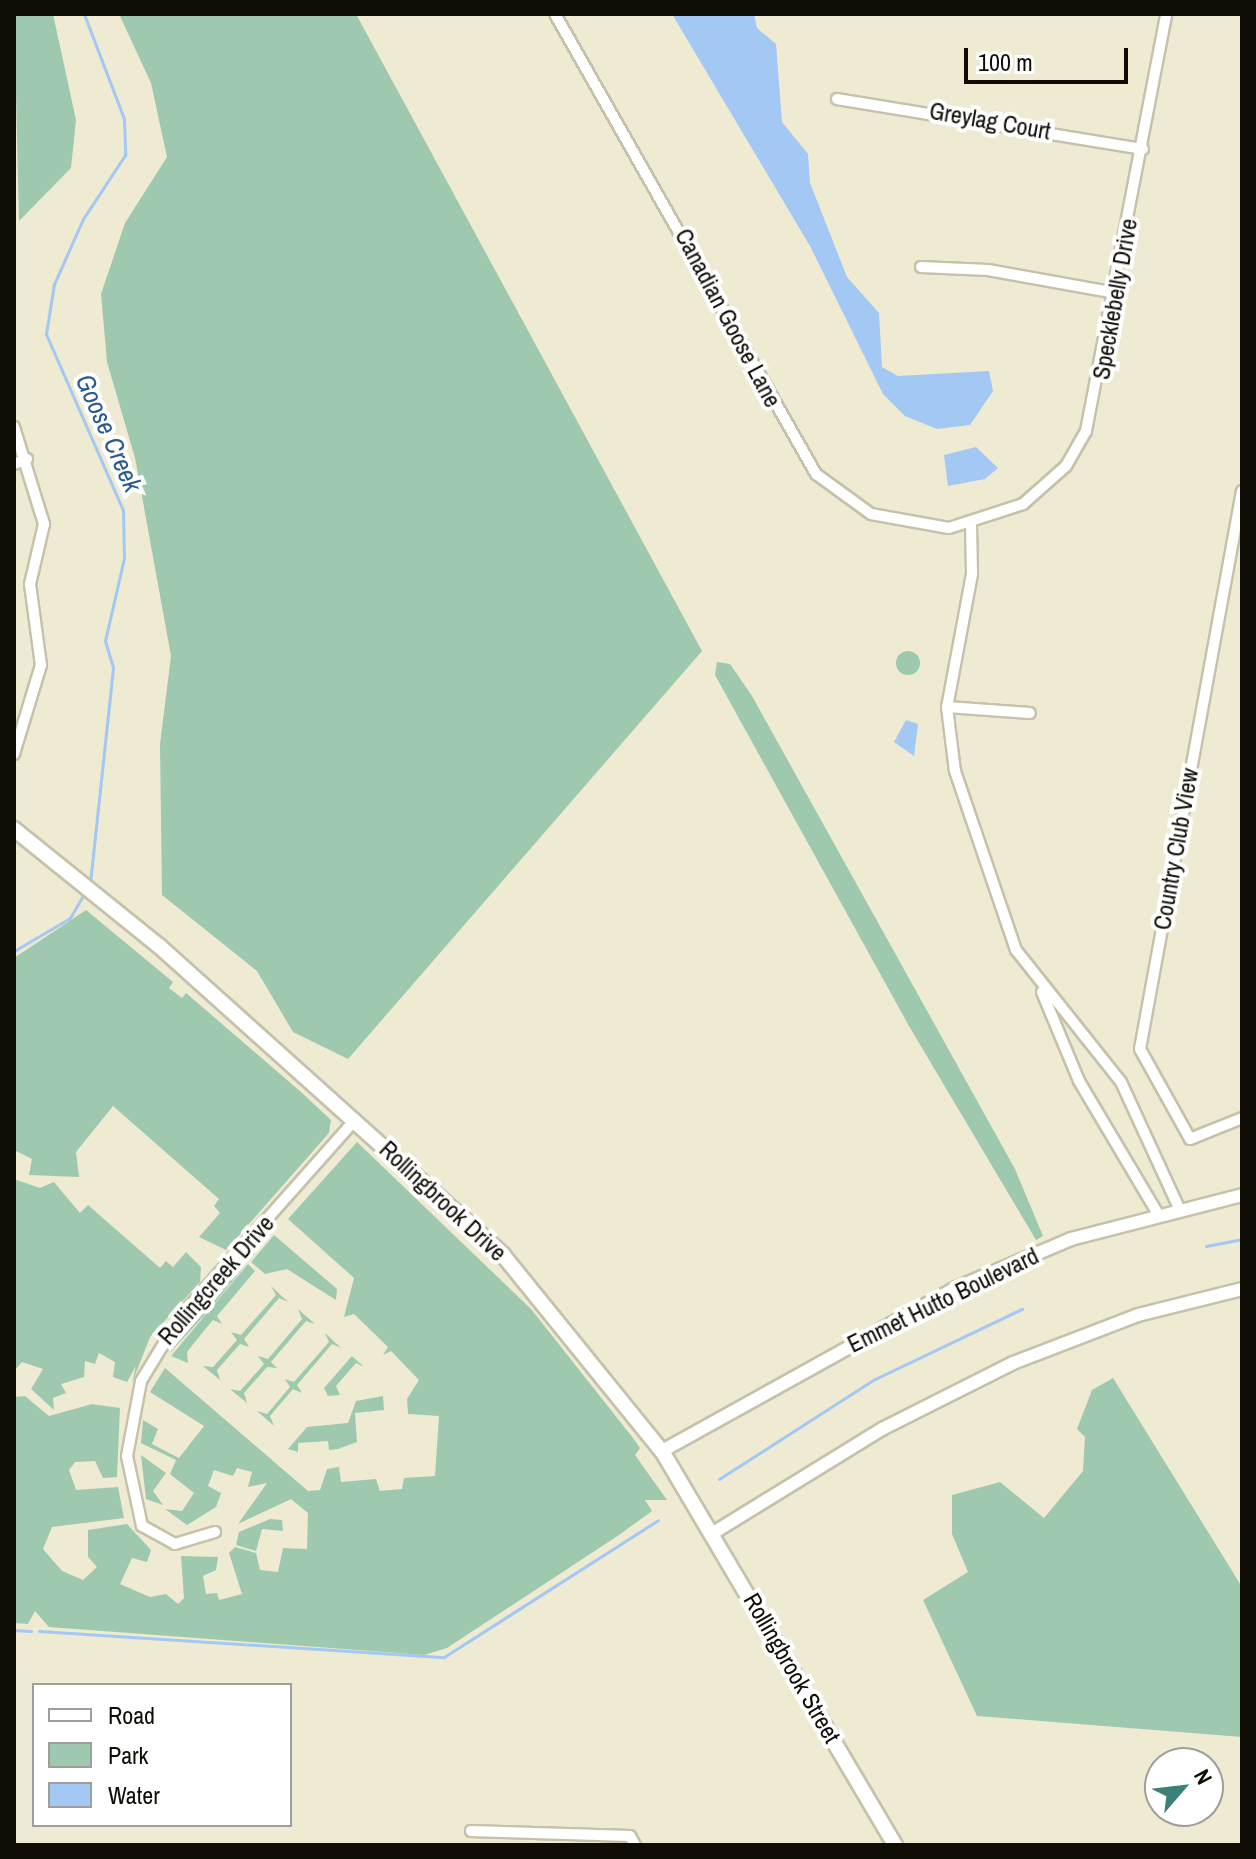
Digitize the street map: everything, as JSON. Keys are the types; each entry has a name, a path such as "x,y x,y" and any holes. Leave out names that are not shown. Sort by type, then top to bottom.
{"main road":[{"path":"14,815 32,841"},
{"path":"14,829 32,841"},
{"name":"Rollingbrook Drive","path":"32,841 159,946 487,1236 662,1451 688,1492"},
{"name":"Rollingbrook Street","path":"688,1492 895,1845"}],"street":[{"name":"Canadian Goose Lane","path":"555,14 816,474 871,514 910,525 971,525"},
{"name":"Specklebelly Drive","path":"971,525 1023,504 1076,451 1098,397 1166,14"},
{"name":"Greylag Court","path":"837,99 1143,149"},
{"path":"921,267 988,270 1116,293"},
{"path":"14,427 43,515 30,584 41,665 14,754"},
{"path":"14,464 27,459"},
{"name":"Country Club View","path":"1241,1118 1190,1139 1140,1049 1242,491"},
{"path":"971,525 972,574 947,707 955,771 1007,927 1040,986 1079,1081 1158,1214"},
{"path":"947,707 1030,713"},
{"path":"1040,986 1121,1082 1179,1208"},
{"name":"Rollingcreek Drive","path":"215,1532 175,1544 142,1526 127,1456 141,1381 180,1317 355,1120"},
{"name":"Emmet Hutto Boulevard","path":"662,1451 954,1289 1071,1239 1179,1208 1242,1195"},
{"path":"713,1533 882,1429 1013,1363 1138,1315 1242,1289"},
{"path":"478,1845 471,1831 630,1836 635,1845"}],"green space":[{"path":"14,14 53,14 76,120 71,168 19,221"},
{"path":"119,14 356,14 702,651 348,1059 293,1032 257,971 162,895 160,744 171,656 135,458 107,362 101,294 125,223 167,157 151,83"},
{"path":"908,651 919,658 920,663 913,674 908,675 897,668 896,663 903,652"},
{"path":"717,662 730,664 752,696 1015,1169 1043,1236 1036,1240 909,1026 715,675"},
{"path":"86,910 173,982 169,988 182,998 186,993 331,1120 329,1133 226,1250 199,1237 220,1213 214,1206 219,1199 113,1106 76,1152 79,1177 29,1175 32,1159 14,1150 14,958"},
{"path":"357,1142 531,1309 633,1438 640,1448 635,1455 667,1500 645,1500 652,1511 619,1535 447,1648 424,1655 49,1627 35,1611 28,1624 14,1623 14,1397 25,1396 49,1416 92,1404 120,1408 117,1477 103,1478 95,1461 75,1462 69,1470 76,1490 118,1487 124,1518 52,1527 43,1549 62,1571 83,1580 97,1567 88,1557 88,1530 127,1524 151,1550 147,1562 132,1558 120,1584 150,1597 166,1594 178,1604 184,1598 181,1556 218,1557 216,1570 203,1576 206,1594 217,1593 219,1600 242,1594 229,1553 235,1547 256,1553 260,1570 278,1572 283,1548 307,1549 308,1513 291,1499 238,1524 267,1483 248,1487 252,1472 237,1468 233,1476 214,1470 208,1486 221,1493 216,1507 187,1525 165,1509 182,1511 194,1493 170,1474 176,1460 141,1443 143,1420 158,1429 152,1444 179,1458 204,1426 150,1392 165,1368 308,1491 320,1490 327,1469 339,1467 341,1482 376,1479 380,1491 402,1489 404,1478 435,1476 439,1416 408,1414 407,1399 419,1380 391,1351 383,1355 388,1347 354,1314 344,1317 354,1278 288,1219"},
{"path":"14,1179 40,1188 54,1182 80,1213 88,1205 160,1268 166,1261 173,1267 186,1252 201,1267 200,1282 150,1337 132,1383 136,1366 127,1382 113,1377 115,1362 99,1353 95,1364 85,1361 84,1377 61,1384 66,1393 53,1398 54,1410 31,1389 43,1369 22,1362 14,1371"},
{"path":"271,1234 209,1310 169,1354 194,1319"},
{"path":"274,1235 337,1289 336,1300 287,1269 265,1274 251,1262"},
{"path":"248,1264 255,1271 217,1316 222,1324 213,1320 187,1352 188,1363 171,1356"},
{"path":"271,1286 288,1302 279,1298 244,1339 249,1347 240,1344 217,1370 220,1380 203,1366 213,1367 237,1340 231,1332 241,1335 276,1295"},
{"path":"298,1309 315,1324 306,1321 271,1362 277,1368 267,1367 244,1393 247,1403 230,1389 240,1391 264,1364 258,1356 268,1359 302,1319"},
{"path":"325,1333 341,1348 332,1344 297,1385 302,1393 293,1389 270,1416 274,1426 257,1411 267,1414 290,1387 285,1379 294,1382 329,1342"},
{"path":"352,1356 364,1367 356,1363 336,1386 340,1395 328,1396 324,1388"},
{"path":"1113,1378 1242,1587 1242,1737 977,1716 923,1600 968,1572 952,1534 952,1495 1000,1482 1044,1518 1083,1471 1085,1437 1077,1429 1092,1390"},
{"path":"383,1396 384,1410 355,1413 357,1442 329,1450 328,1441 298,1443 298,1452 288,1449 307,1427 348,1423 356,1401"},
{"path":"141,1455 166,1473 153,1491 163,1505 146,1499"},
{"path":"270,1519 282,1520 283,1531 262,1529 256,1551 236,1545 239,1532"}],"water":[{"path":"672,14 754,14 757,28 776,44 782,122 808,154 810,183 847,277 879,313 882,367 898,376 989,371 993,391 970,425 937,429 905,416 883,394 810,246"},
{"path":"976,447 998,468 985,479 948,486 944,455"},
{"path":"906,720 918,724 914,756 894,742"}],"waterway":[{"name":"Goose Creek","path":"84,14 124,119 125,155 83,219 54,284 46,334 123,510 124,558 105,641 113,668 90,884"},
{"name":"Goose Creek","path":"14,951 70,918 84,894"},
{"path":"1206,1246 1242,1239"},
{"path":"719,1479 875,1379 1022,1309"},
{"path":"39,1631 444,1657 658,1520"},
{"path":"14,1630 31,1631"}]}
